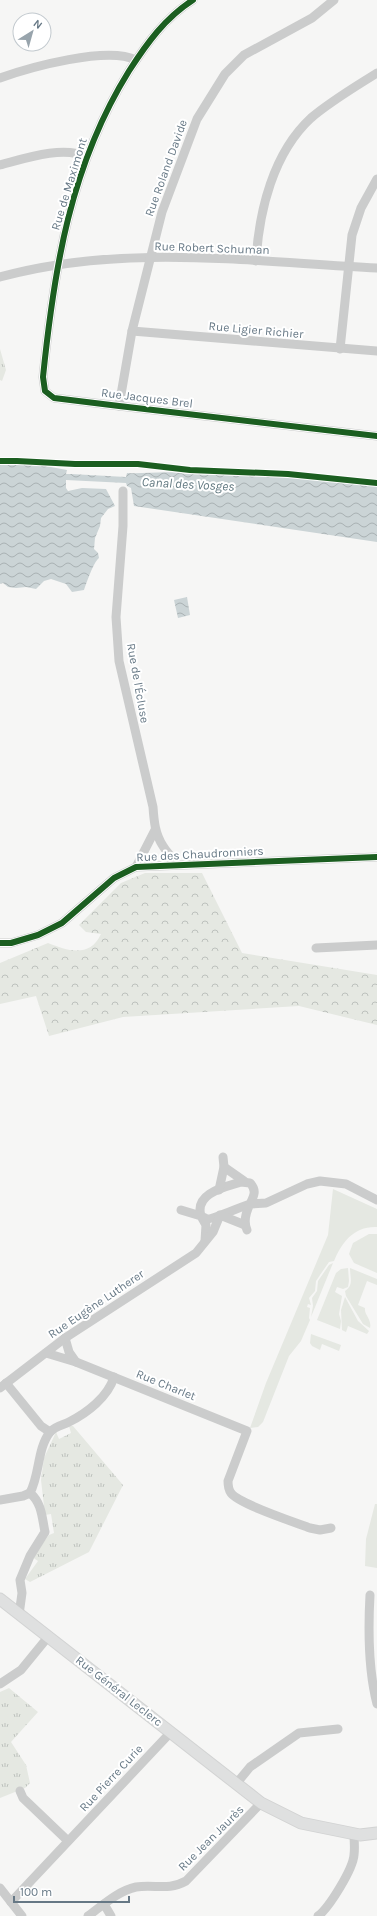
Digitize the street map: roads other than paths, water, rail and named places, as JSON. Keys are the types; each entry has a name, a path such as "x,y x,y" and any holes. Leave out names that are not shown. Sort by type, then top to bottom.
{"main road":[{"name":"Rue Général Leclerc","path":"0,1599 261,1803 301,1823 360,1835 377,1833"}],"street":[{"name":"Rue de Maximont","path":"58,263 86,156 110,102 136,60 158,29 171,16 193,0"},
{"name":"Rue Roland Davide","path":"119,406 132,332 162,212 196,119 225,74 244,55 312,18 334,0"},
{"path":"0,78 28,68 64,60 110,55 128,56 136,60"},
{"path":"256,261 257,238 265,202 280,160 293,140 310,119 377,73"},
{"path":"0,165 40,155 74,152 86,156"},
{"path":"340,349 352,235 361,208 377,179"},
{"name":"Rue Robert Schuman","path":"0,277 58,263 150,258 160,256 377,268"},
{"name":"Rue Jacques Brel","path":"58,263 48,323 43,377 45,391 54,398 377,436"},
{"name":"Rue Ligier Richier","path":"132,332 377,351"},
{"name":"Rue de l'Écluse","path":"123,491 123,526 116,617 119,662 152,807 155,830 164,847 173,857 176,865"},
{"path":"136,867 155,830"},
{"name":"Rue des Chaudronniers","path":"0,942 11,942 38,935 62,923 114,878 136,867 377,857"},
{"path":"316,948 377,945"},
{"path":"219,1190 224,1167 223,1157"},
{"path":"224,1167 266,1196 276,1198"},
{"path":"248,1184 219,1190 201,1202 179,1211 201,1216 207,1219 213,1219 250,1204 266,1203 307,1184 320,1181 346,1184 377,1200"},
{"path":"220,1215 246,1228 246,1212 255,1192 248,1184"},
{"path":"201,1202 201,1216 206,1225 205,1241"},
{"name":"Rue Eugène Lutherer","path":"3,1386 65,1338 196,1253 213,1232 220,1215"},
{"path":"65,1338 70,1352 76,1362"},
{"name":"Rue Charlet","path":"46,1353 76,1362 247,1431 228,1481 228,1488 231,1493 244,1502 310,1528 320,1530 331,1528"},
{"path":"0,1500 23,1496 30,1493 37,1477 41,1454 50,1432 86,1412 100,1399 114,1377"},
{"path":"3,1386 41,1426 50,1432"},
{"path":"19,1615 22,1593 20,1580 30,1556 45,1532 39,1504 30,1493"},
{"path":"370,1595 369,1648 373,1688 377,1704"},
{"path":"0,1684 12,1678 21,1670 48,1637"},
{"path":"236,1784 250,1768 299,1733 338,1729"},
{"name":"Rue Pierre Curie","path":"10,1902 171,1732"},
{"path":"20,1791 23,1798 68,1841"},
{"name":"Rue Jean Jaurès","path":"88,1916 126,1890 137,1887 165,1888 177,1886 186,1881 261,1803"},
{"path":"318,1916 330,1904 352,1864 354,1855 354,1834"},
{"path":"0,1888 22,1916"},
{"path":"104,1904 111,1916"}],"water":[{"name":"Canal des Vosges","path":"0,465 40,465 67,470 66,474 126,477 127,473 172,472 186,474 281,477 377,485 377,542 134,506 131,488 127,486 126,483 66,480 66,488 68,491 82,488 106,489 115,506 108,509 101,518 100,526 95,538 94,549 98,553 99,558 92,568 84,590 72,592 66,584 51,579 44,581 36,589 26,587 8,587 3,583 0,584"},
{"path":"187,597 190,615 178,618 174,600"}]}
